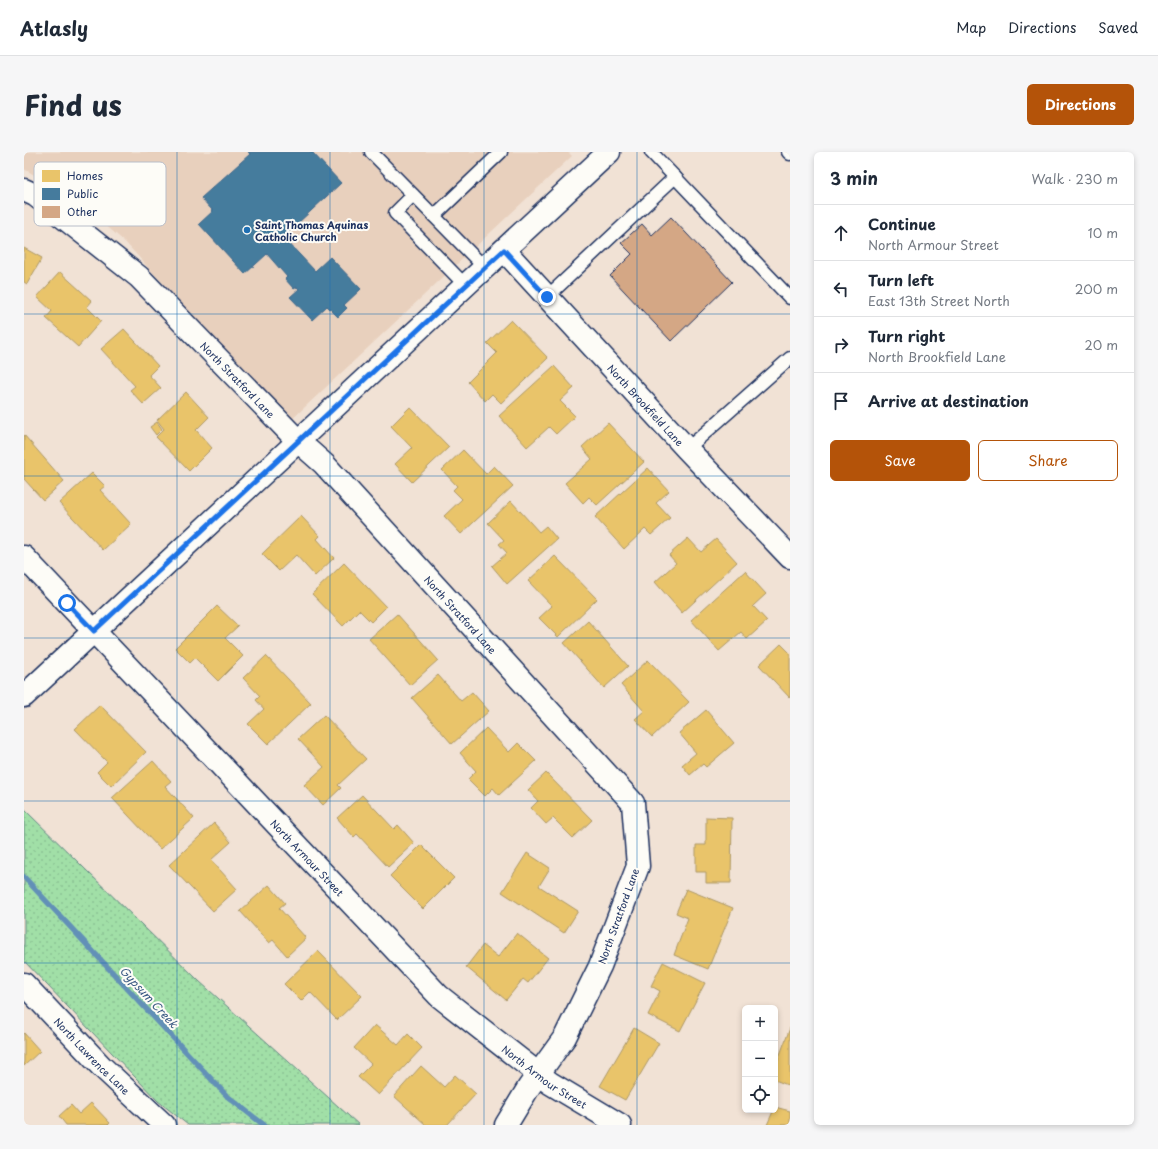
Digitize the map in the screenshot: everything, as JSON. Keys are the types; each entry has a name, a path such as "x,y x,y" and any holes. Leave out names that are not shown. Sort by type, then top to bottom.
{"street":[{"path":"24,696 609,152"},
{"name":"North Stratford Lane","path":"24,190 34,195"},
{"name":"North Stratford Lane","path":"74,226 139,277 298,441 324,464 633,803 638,866 600,966 565,1037 538,1074 506,1125"},
{"name":"North Brookfield Lane","path":"504,250 686,449 790,558"},
{"name":"North Armour Street","path":"24,557 439,996 550,1083 620,1125"},
{"name":"North Lawrence Lane","path":"24,984 101,1066 164,1125"}],"lane":[{"path":"371,152 485,268"},
{"path":"434,216 501,152"},
{"path":"651,152 790,298"},
{"path":"547,297 676,177"},
{"path":"413,195 395,212 466,286"},
{"path":"686,449 790,358"}],"shaded area":[{"path":"24,152 568,152 572,156 289,422 125,242 107,226 166,226 166,162 34,162 34,175 24,169"}],"green space":[{"path":"24,809 199,981 359,1125 188,1125 158,1101 24,961"}],"building: Homes":[{"path":"24,248 42,258 27,284 24,282"},
{"path":"60,272 92,301 87,307 101,321 78,347 46,318 52,311 37,297"},
{"path":"511,320 548,358 501,403 492,394 485,401 468,382 497,353 487,343"},
{"path":"124,329 158,366 149,375 161,388 143,404 130,390 135,386 101,349"},
{"path":"554,366 574,388 560,401 575,416 556,434 549,427 527,447 499,416"},
{"path":"186,392 209,417 196,430 212,448 189,471 156,437 164,429 157,420"},
{"path":"410,407 449,447 412,482 395,464 412,448 391,426"},
{"path":"157,422 162,429 156,435 150,427"},
{"path":"608,423 644,462 597,505 589,497 583,503 565,483 592,459 582,447"},
{"path":"24,435 64,481 43,500 24,479"},
{"path":"463,450 486,474 494,466 513,486 461,534 444,516 462,499 453,490 457,486 442,470"},
{"path":"648,468 669,491 656,503 670,518 651,535 645,529 624,549 595,517"},
{"path":"92,473 105,486 100,490 131,524 103,550 59,503"},
{"path":"511,501 539,532 546,526 557,539 507,584 492,566 507,553 499,544 504,540 488,523"},
{"path":"301,516 320,536 317,539 334,558 315,576 296,555 279,571 262,554"},
{"path":"688,538 701,552 716,539 737,562 682,613 655,582 676,563 669,555"},
{"path":"555,556 597,599 558,637 539,618 552,606 528,581"},
{"path":"344,563 386,607 371,622 359,610 343,626 312,594"},
{"path":"745,571 766,594 753,606 767,621 747,639 741,632 719,651 691,620"},
{"path":"217,606 238,626 225,638 243,656 218,681 195,658 190,663 175,648"},
{"path":"397,614 438,660 410,685 369,639"},
{"path":"588,621 628,666 604,688 564,643"},
{"path":"781,644 790,653 790,698 759,665"},
{"path":"266,656 311,703 268,744 248,724 264,709 256,700 260,696 243,678"},
{"path":"648,660 689,702 652,737 635,719 644,711 621,685"},
{"path":"438,675 461,701 472,692 489,711 452,744 412,698"},
{"path":"100,705 146,752 111,786 97,772 107,762 75,729"},
{"path":"706,710 734,743 706,767 703,764 690,775 682,765 696,753 679,733"},
{"path":"324,715 366,759 338,785 341,788 323,805 304,785 324,767 298,739"},
{"path":"486,728 509,752 518,743 536,761 499,795 493,788 485,796 468,779 476,771 460,753"},
{"path":"153,761 171,781 165,786 194,818 160,849 112,798"},
{"path":"546,773 592,820 573,838 553,818 546,824 531,808 538,801 528,790"},
{"path":"362,795 394,829 398,825 414,843 388,867 357,834 354,837 337,818"},
{"path":"706,817 732,818 731,883 706,883 706,872 696,872 696,845 706,845"},
{"path":"214,823 231,842 211,860 237,889 213,911 169,865"},
{"path":"421,845 454,878 423,909 390,876"},
{"path":"527,853 550,868 539,886 578,911 564,933 502,892"},
{"path":"269,885 285,903 279,908 306,938 287,956 273,940 269,943 240,911"},
{"path":"686,889 733,908 708,969 674,955 688,918 676,913"},
{"path":"517,933 548,958 528,983 523,979 506,1000 466,967 483,945 498,957"},
{"path":"318,951 362,996 337,1020 310,992 301,1001 284,984"},
{"path":"663,962 705,983 680,1031 648,1015 660,991 651,986"},
{"path":"375,1025 398,1045 408,1034 422,1048 378,1095 358,1077 371,1064 354,1048"},
{"path":"634,1028 659,1043 625,1100 600,1086"},
{"path":"790,1028 790,1086 778,1081 778,1060"},
{"path":"24,1033 40,1051 24,1066"},
{"path":"421,1066 444,1087 455,1075 476,1094 447,1125 426,1125 394,1096"},
{"path":"91,1103 110,1123 108,1125 66,1125 59,1116 71,1105 79,1114"},
{"path":"778,1108 790,1111 790,1125 767,1125 772,1113 778,1113"}],"building: Public":[{"name":"Saint Thomas Aquinas Catholic Church","path":"248,152 312,152 341,183 283,237 315,271 330,257 361,289 344,305 347,308 338,317 327,306 312,320 290,297 299,289 297,287 294,289 285,279 287,277 267,254 245,274 199,224 213,211 201,198 250,154"}],"building: Other":[{"path":"671,217 732,282 671,341 610,276 632,254 621,243 642,224 652,235"}],"waterway":[{"name":"Gypsum Creek","path":"24,877 227,1096 264,1125"}],"place":[{"name":"Saint Thomas Aquinas Catholic Church","path":"247,230"}],"route":[{"path":"67,603 94,631 504,250 547,297"}]}
